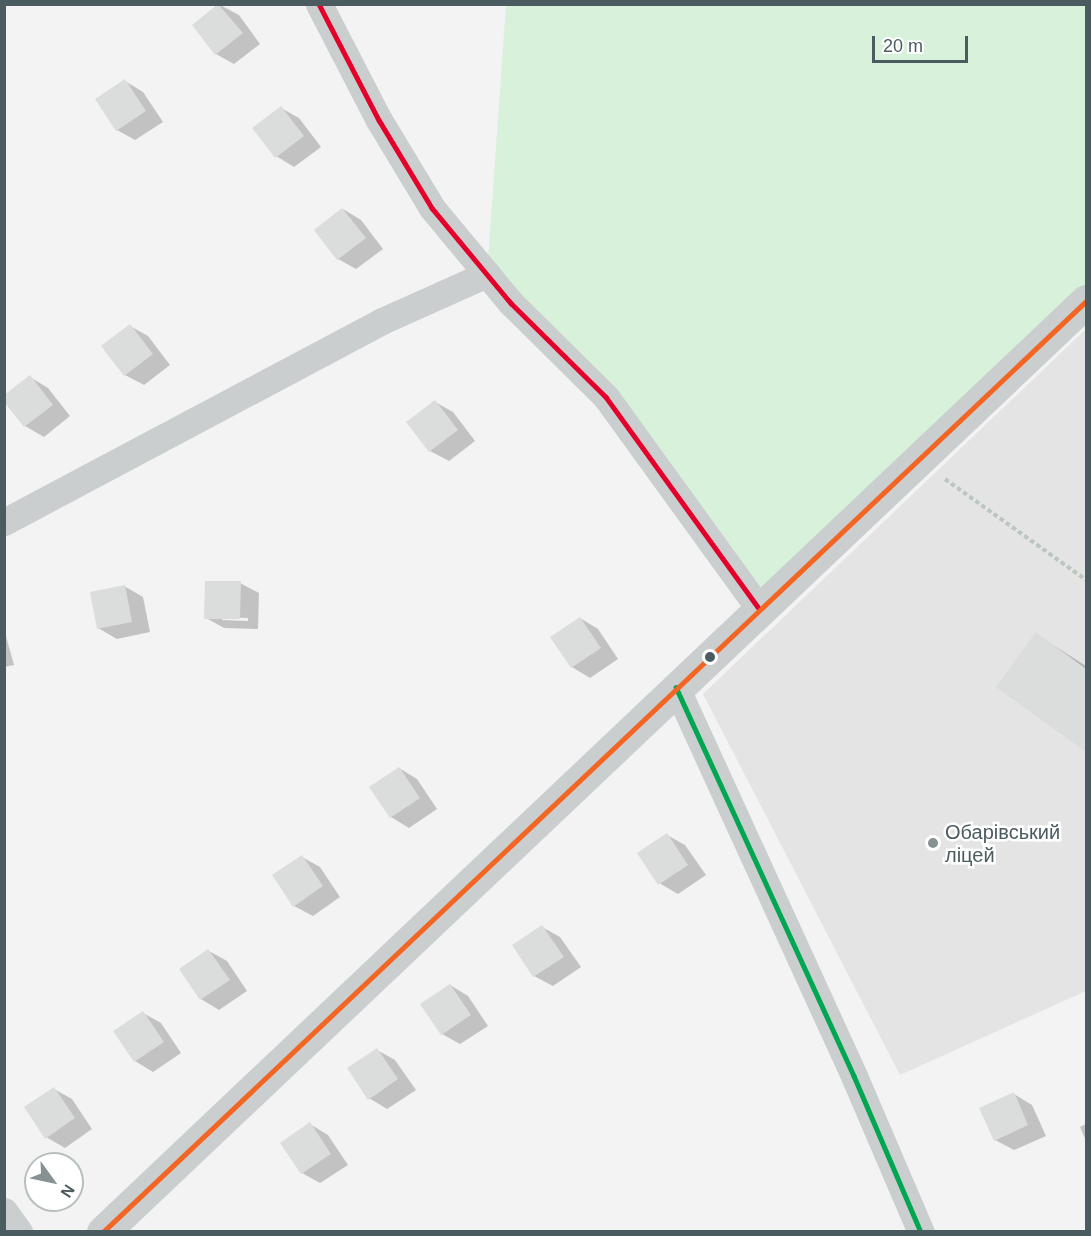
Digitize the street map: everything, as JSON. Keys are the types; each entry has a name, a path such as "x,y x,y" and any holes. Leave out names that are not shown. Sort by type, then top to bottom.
{"street":[{"path":"319,4 379,120 432,208 487,274 606,397 759,608"},
{"path":"4,522 382,321 487,274"},
{"path":"104,1232 759,608 1086,301"},
{"path":"676,687 854,1076 921,1232"},
{"path":"4,1212 19,1232"}],"path":[{"path":"917,460 1086,580"}],"shaded area":[{"name":"Обарівський ліцей","path":"1086,329 1086,991 900,1075 703,694"}],"green space":[{"path":"506,5 1086,5 1086,301 759,608 606,397 487,274"}],"building":[{"path":"218,4 243,33 215,55 192,25"},
{"path":"125,79 146,111 116,131 95,99"},
{"path":"281,106 304,136 275,158 252,128"},
{"path":"342,208 366,238 337,260 314,230"},
{"path":"130,324 153,354 124,376 101,346"},
{"path":"30,375 53,405 24,427 4,402 4,395"},
{"path":"435,400 458,430 429,452 406,422"},
{"path":"205,581 241,581 240,619 204,619"},
{"path":"125,585 132,622 97,629 90,592"},
{"path":"580,617 601,648 571,668 550,637"},
{"path":"1036,632 1086,669 1086,752 996,687"},
{"path":"399,767 420,798 390,818 369,787"},
{"path":"667,833 688,865 658,885 637,853"},
{"path":"302,855 323,886 293,907 272,875"},
{"path":"542,925 564,957 533,977 512,945"},
{"path":"208,949 230,980 200,1000 179,969"},
{"path":"450,984 471,1015 441,1035 420,1004"},
{"path":"143,1011 164,1042 134,1062 113,1031"},
{"path":"377,1048 398,1079 368,1100 347,1068"},
{"path":"54,1087 75,1118 45,1139 24,1107"},
{"path":"1014,1092 1028,1125 994,1141 979,1108"},
{"path":"310,1122 331,1154 301,1174 280,1143"}],"transit line":[{"path":"319,4 379,120 432,208 511,303 606,397 759,608"},
{"path":"103,1232 1086,301"},
{"path":"676,687 854,1076 921,1232"}],"place":[{"name":"Обарівський ліцей","path":"933,843"}]}
